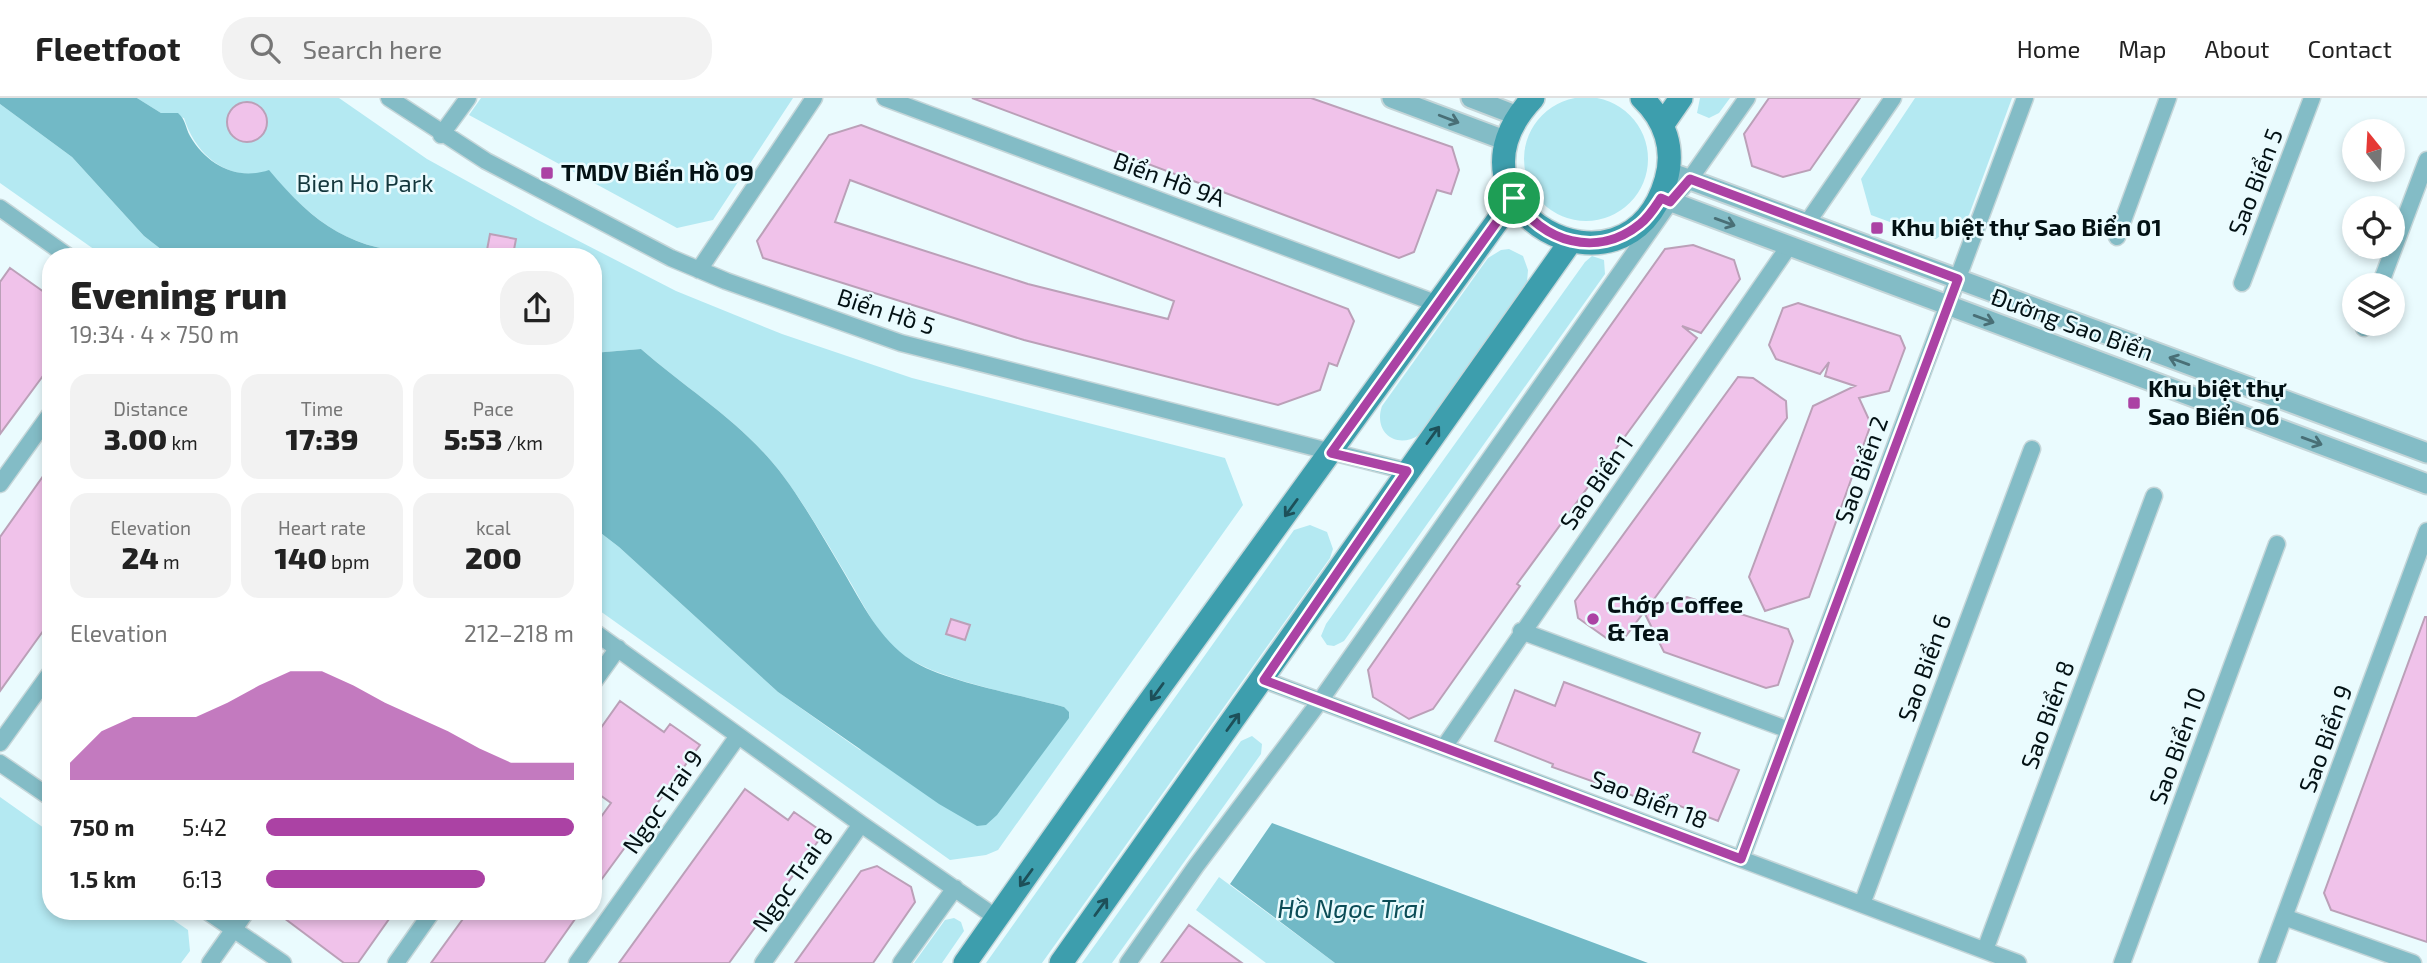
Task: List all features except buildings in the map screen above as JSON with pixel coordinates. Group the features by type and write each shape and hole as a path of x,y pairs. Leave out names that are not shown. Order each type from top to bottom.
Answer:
{"main road":[{"path":"1526,107 1507,141 1505,171 1514,198 1538,226 1557,237 1571,242 1594,242 1617,238 1643,221 1666,200 1679,176 1663,124 1642,98"},
{"path":"1663,124 1681,98"},
{"path":"965,963 1514,198"},
{"path":"1061,963 1264,680 1407,471 1571,242"}],"street":[{"name":"Biển Hồ 5","path":"389,98 442,135 486,161 699,270 901,342 1407,471"},
{"path":"442,135 468,98"},
{"path":"699,270 814,98"},
{"name":"Biển Hồ 9A","path":"885,98 1438,304"},
{"path":"1392,98 1507,141"},
{"path":"1471,98 1526,107"},
{"path":"1679,176 1747,98"},
{"path":"1807,223 1893,98"},
{"name":"Sao Biển 2","path":"1741,859 2025,98"},
{"path":"2117,237 2168,98"},
{"name":"Sao Biển 5","path":"2242,283 2312,98"},
{"path":"2385,273 2427,160"},
{"name":"Đường Sao Biển","path":"1679,176 2427,453"},
{"path":"1128,963 1196,866 1320,701 1666,200"},
{"name":"Đường Sao Biển","path":"1666,200 2427,484"},
{"path":"3,216 55,248"},
{"name":"Sao Biển 1","path":"1444,747 1521,631 1788,246"},
{"path":"0,484 42,426"},
{"name":"Sao Biển 6","path":"1862,904 2032,449"},
{"name":"Sao Biển 8","path":"1985,950 2154,496"},
{"name":"Sao Biển 9","path":"2267,963 2427,531"},
{"name":"Sao Biển 10","path":"2122,963 2277,544"},
{"path":"1521,631 1789,730"},
{"path":"602,637 861,824 997,918"},
{"path":"602,670 618,648"},
{"name":"Sao Biển 18","path":"1264,680 2018,963"},
{"path":"0,743 42,685"},
{"name":"Ngọc Trai 9","path":"577,963 738,736"},
{"path":"0,763 42,792"},
{"name":"Ngọc Trai 8","path":"763,963 861,824"},
{"path":"901,963 955,888"},
{"path":"2284,917 2413,963"},
{"path":"219,920 283,963"},
{"path":"210,963 240,920"},
{"path":"396,963 426,920"}],"green space":[{"path":"1586,97 1610,101 1630,115 1644,135 1648,159 1644,183 1630,203 1610,217 1586,221 1562,217 1542,203 1528,183 1524,159 1528,135 1542,115 1562,101"},
{"name":"Bien Ho Park","path":"137,98 339,98 427,159 592,248 383,248 357,241 320,220 269,171 241,173 216,163 197,144 184,118 161,113"},
{"path":"481,98 793,98 713,220 677,228 469,115"},
{"path":"1700,98 1730,98 1719,113 1709,118 1697,113"},
{"path":"1915,98 2012,98 1969,215 1936,239 1871,215 1861,179"},
{"path":"0,104 72,157 144,236 159,248 92,248 0,183"},
{"path":"1509,249 1523,256 1528,270 1527,282 1419,435 1402,440 1388,436 1381,424 1382,406 1488,258 1501,250"},
{"path":"602,253 676,291 782,334 912,378 1225,458 1243,505 998,850 986,855 950,860 602,612 602,534 778,692 860,750 1064,707 949,677 908,658 893,647 871,618 793,490 769,458 734,424 641,349 602,352"},
{"path":"1592,256 1604,260 1605,274 1344,641 1334,646 1327,645 1321,636 1326,624 1585,262"},
{"path":"1310,525 1327,532 1333,549 1330,558 1042,963 986,963 1294,530"},
{"path":"1252,736 1262,744 1261,754 1112,963 1082,963 1241,741"},
{"path":"0,797 42,827 42,920 174,920 188,930 190,951 181,963 0,963"},
{"path":"1219,877 1335,963 1266,963 1196,910"},
{"path":"954,918 961,922 964,931 942,963 914,963 945,920"}],"water":[{"path":"0,98 137,98 161,113 178,113 197,146 214,162 234,172 257,173 269,170 303,206 337,232 356,241 383,248 159,248 144,236 72,157 0,104"},
{"path":"641,349 752,441 784,477 807,511 872,620 890,642 911,660 943,675 1064,707 1069,712 1069,718 997,815 986,825 977,826 939,804 778,692 602,534 602,352"},
{"name":"Hồ Ngọc Trai","path":"1272,823 1648,963 1335,963 1230,884"}],"place":[{"name":"TMDV Biển Hồ 09","path":"547,173"},
{"name":"Khu biệt thự Sao Biển 01","path":"1877,228"},
{"name":"Khu biệt thự Sao Biển 06","path":"2134,403"},
{"name":"Chớp Coffee & Tea","path":"1593,619"}],"route":[{"path":"1690,179 1958,279 1741,859 1264,680 1407,471 1331,453 1514,198 1532,222 1557,237 1571,242 1602,242 1631,230 1643,221 1661,198 1670,202 1690,179"}]}
